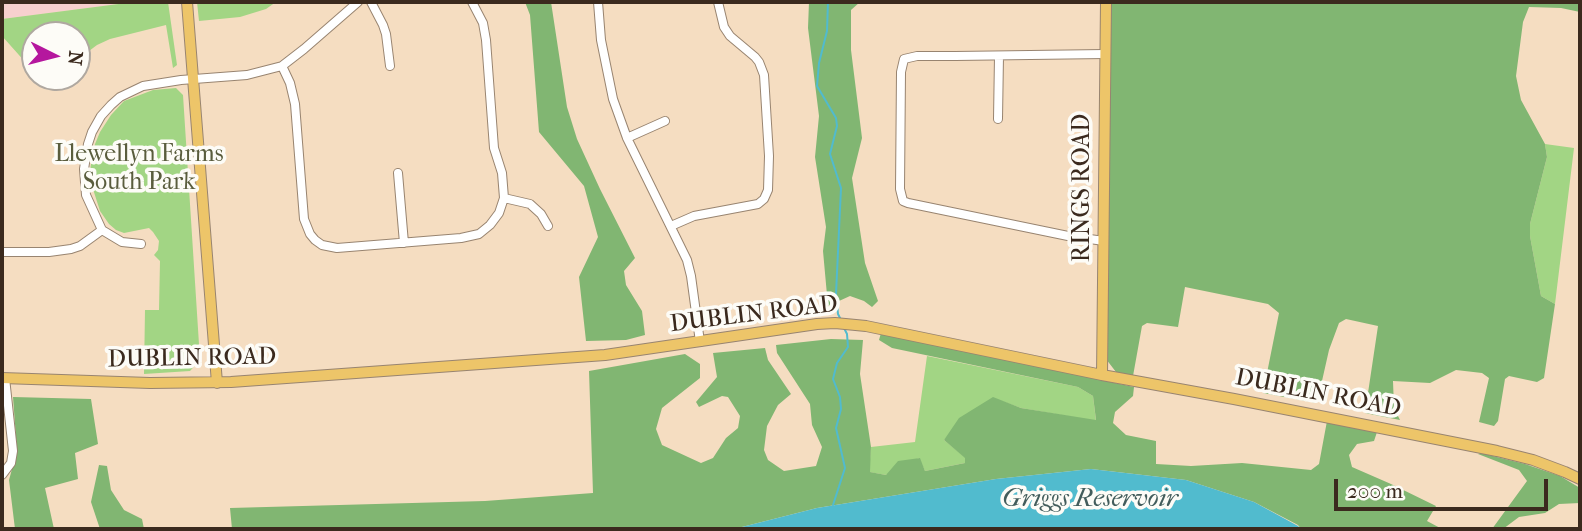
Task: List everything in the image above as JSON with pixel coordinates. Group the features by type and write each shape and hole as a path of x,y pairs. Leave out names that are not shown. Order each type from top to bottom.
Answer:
{"main road":[{"path":"187,2 217,383"},
{"name":"RINGS ROAD","path":"1102,375 1106,2"},
{"name":"DUBLIN ROAD","path":"3,378 217,383 605,355 835,323 859,325 1497,451 1533,460 1580,479"}],"street":[{"path":"141,244 122,242 102,230 86,195 84,169 88,144 101,116 130,91 155,84 247,75 282,66 358,2"},
{"path":"371,2 386,34 390,66"},
{"path":"282,66 295,104 304,219 310,234 330,247 404,243 479,234 499,213 504,198 502,173 494,148 486,40 483,23 472,2"},
{"path":"598,2 601,40 613,99 627,138 689,268 700,342"},
{"path":"671,226 694,216 758,204 768,190 769,156 764,75 755,57 730,36 721,17 718,2"},
{"path":"1104,241 908,204 902,201 900,189 901,72 904,59 917,56 1105,54"},
{"path":"998,119 999,56"},
{"path":"627,138 665,121"},
{"path":"398,173 404,243"},
{"path":"504,198 530,204 541,214 548,226"},
{"path":"2,252 49,252 71,248 102,230"},
{"path":"2,475 11,463 13,450 3,378"}],"shaded area":[{"path":"2,2 134,2 2,19"}],"green space":[{"name":"Llewellyn Farms South Park","path":"134,2 168,2 177,65 173,68 166,25 110,39 91,50 91,21 21,21 21,57 2,36 2,19"},
{"path":"197,2 276,2 266,9 240,17 199,21"},
{"path":"525,2 551,2 567,107 577,139 635,258 624,271 626,285 642,311 645,335 626,340 586,341 579,277 598,237 584,186 539,132 530,15"},
{"path":"809,2 860,2 851,10 851,50 862,138 852,178 865,263 878,301 872,307 850,296 828,306 823,251 826,227 815,157 819,116 808,28"},
{"path":"1111,2 1580,2 1580,12 1561,8 1529,7 1523,22 1516,76 1521,100 1545,144 1547,157 1530,224 1541,296 1555,304 1544,378 1537,382 1509,376 1505,379 1498,421 1494,426 1479,422 1489,378 1482,373 1456,370 1430,383 1393,381 1394,408 1400,420 1365,413 1378,326 1346,319 1339,323 1329,350 1317,403 1263,393 1279,313 1268,304 1185,287 1178,327 1147,323 1142,326 1133,376 1116,372 1106,359"},
{"name":"Llewellyn Farms South Park","path":"176,88 183,95 200,360 190,371 144,374 145,310 159,310 160,261 154,255 159,241 149,228 124,233 109,224 100,211 90,170 100,132 124,101 153,90"},
{"path":"1545,144 1574,148 1555,304 1541,296 1530,236 1530,224 1547,157"},
{"path":"881,333 1134,387 1133,396 1115,412 1113,423 1126,435 1156,441 1156,464 1191,466 1242,463 1311,470 1319,464 1327,421 1377,432 1374,441 1357,444 1349,455 1352,467 1436,506 1427,521 1442,529 1301,529 1254,502 1186,480 1091,469 996,479 817,508 734,529 232,529 230,508 485,501 593,493 589,371 685,354 700,364 700,378 662,408 656,429 662,445 701,463 713,458 726,438 738,428 740,416 728,397 722,396 699,407 696,402 717,377 713,353 765,348 768,360 791,394 778,405 767,426 764,450 768,460 784,471 816,466 822,447 812,425 810,404 777,353 776,345 831,339 863,340 860,374 871,447 870,472 886,475 898,461 920,458 925,471 965,463 965,458 944,440 959,418 993,397 1021,408 1096,420 1093,396 1078,387 892,348 879,340"},
{"path":"927,356 1078,387 1093,396 1096,421 1021,408 993,398 944,440 966,458 965,463 925,471 919,458 886,475 869,472 871,447 915,442"},
{"path":"13,397 91,399 98,444 75,453 78,479 45,488 54,529 15,529 9,480 17,451"},
{"path":"1478,454 1560,476 1580,488 1580,503 1559,504 1545,513 1519,517 1503,529 1492,529 1527,481 1519,470"},
{"path":"99,465 107,466 111,490 124,510 142,519 144,529 100,529 91,502"}],"water":[{"name":"Griggs Reservoir","path":"1091,469 1186,480 1254,502 1301,529 734,529 817,508 996,479"}],"waterway":[{"path":"828,2 827,31 819,63 817,86 836,118 837,126 830,154 841,188 836,294 841,320"},
{"path":"833,505 845,468 836,428 841,409 840,397 833,379 837,363 848,347 844,328"}]}
